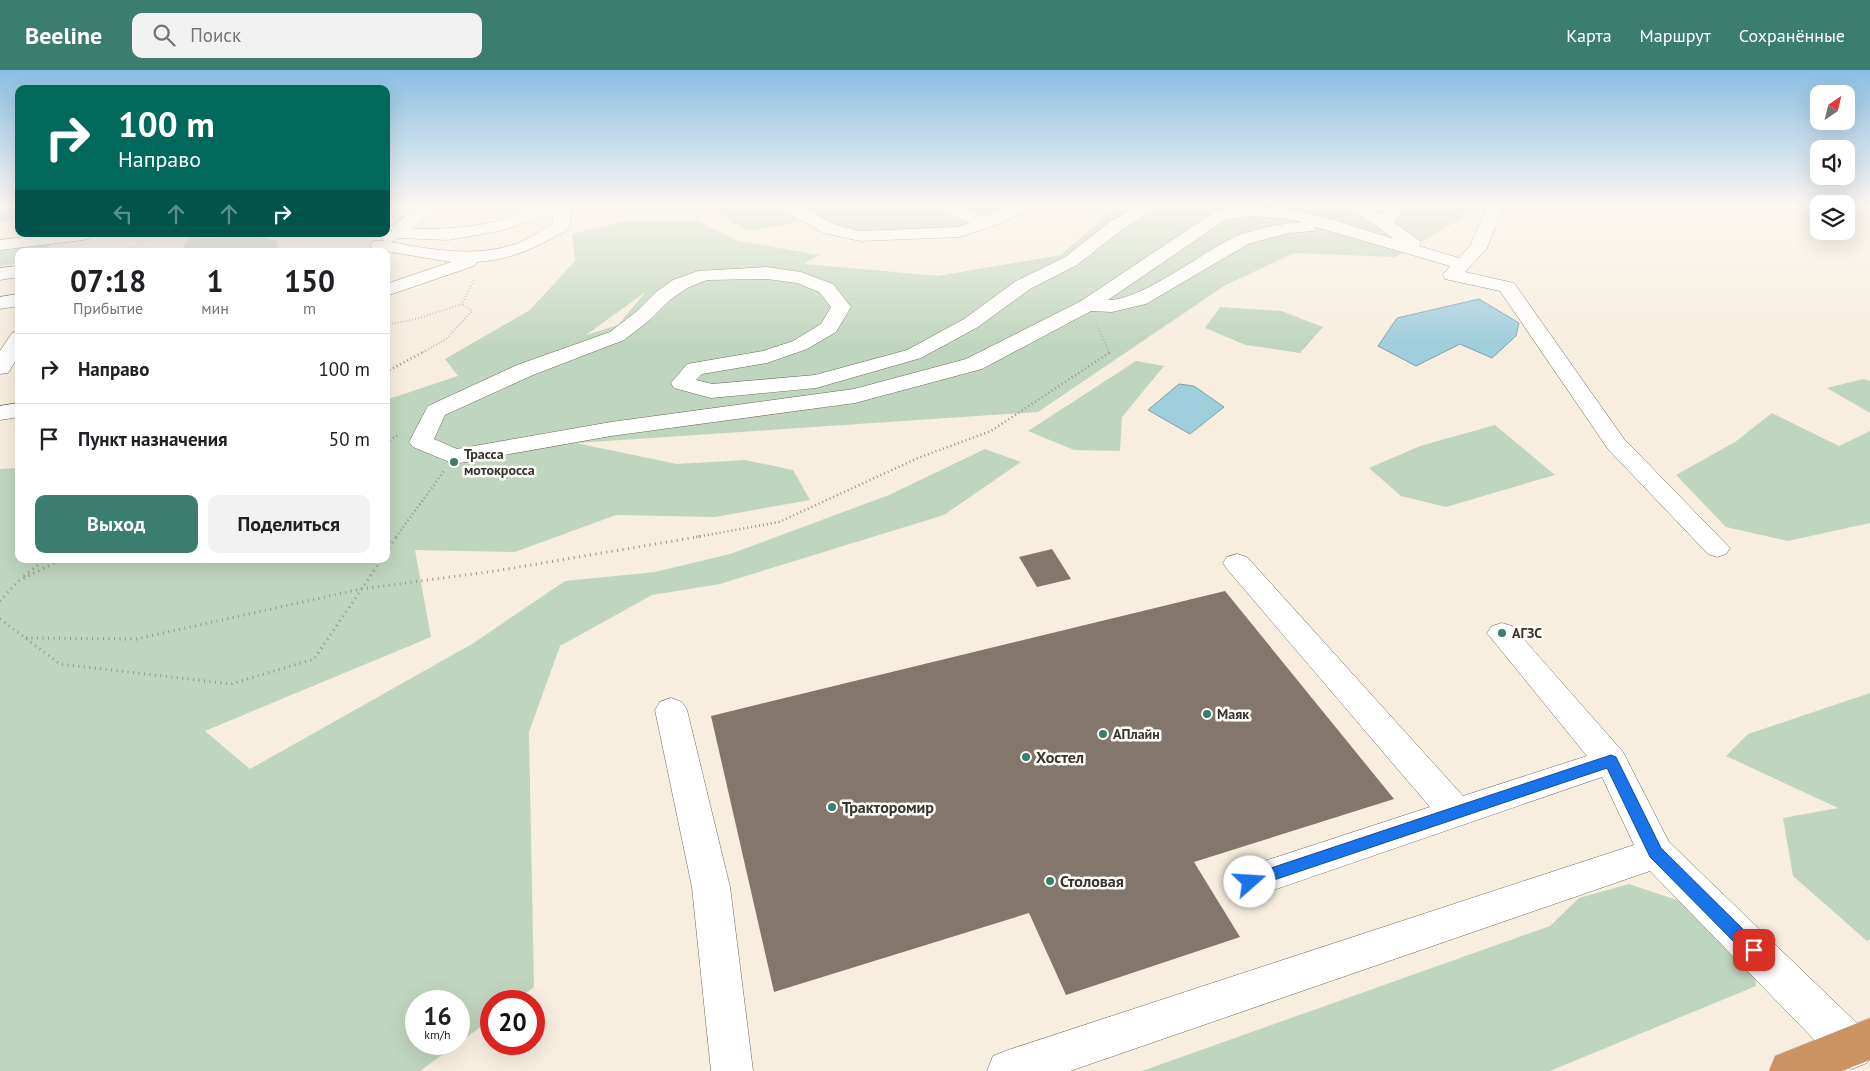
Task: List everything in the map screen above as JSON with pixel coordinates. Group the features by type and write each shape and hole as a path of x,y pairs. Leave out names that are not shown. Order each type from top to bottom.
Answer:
{"highway":[{"path":"1790,1071 1861,1044"}],"street":[{"path":"425,252 444,257 486,256"},
{"path":"486,256 487,252"},
{"path":"390,289 502,252"},
{"path":"1083,252 1071,261 1024,285 971,323 914,354 816,381 711,391 682,384 695,369 726,362 766,357 800,345 829,328 841,307 826,288 801,278 767,273 705,275 674,288 618,336 525,370 436,411 421,442 454,457 611,429 855,396 974,364 1088,305 1167,252"},
{"path":"1088,305 1112,306 1139,300 1222,252"},
{"path":"1420,252 1461,264"},
{"path":"1428,252 1461,264"},
{"path":"1474,252 1452,275 1507,287 1616,444 1717,548"},
{"path":"0,274 15,272"},
{"path":"0,303 15,301"},
{"path":"0,368 15,344"},
{"path":"0,413 15,411"},
{"path":"1237,563 1456,812"},
{"path":"1502,633 1611,761 1656,853 1861,1044"},
{"path":"671,710 711,887 732,1071"},
{"path":"1250,882 1611,761"},
{"path":"1008,1071 1656,853"}],"path":[{"path":"390,324 462,304 486,256"},
{"path":"390,370 445,340 472,311 462,304"},
{"path":"26,638 136,639 361,589 515,568 651,546 779,522 918,458 991,431 1109,353 1088,305"},
{"path":"390,546 454,457"},
{"path":"0,601 18,581 41,563"},
{"path":"18,581 56,563"},
{"path":"0,619 60,664 231,684 314,659 379,563"}],"green space":[{"path":"0,252 15,252 15,264 0,266"},
{"path":"574,252 800,252 819,255 804,264 938,276 1061,255 1065,252 1404,252 1395,257 1294,253 1224,286 1038,412 576,443 677,464 745,460 793,470 810,500 715,517 616,515 515,552 415,550 431,637 205,731 250,769 472,644 565,581 655,572 730,554 889,495 985,449 1021,462 944,515 720,584 652,595 560,646 529,732 534,987 530,990 480,990 480,1027 470,1035 470,990 405,990 405,1055 442,1055 420,1071 0,1071 0,469 15,468 15,563 390,563 390,399 458,376 445,359 530,310 575,261","holes":["644,293 618,325 586,335"]},
{"path":"1220,307 1281,311 1323,327 1300,353 1246,345 1205,328"},
{"path":"1136,361 1164,366 1122,417 1120,451 1074,450 1028,431"},
{"path":"1863,379 1870,381 1870,413 1827,388"},
{"path":"1772,413 1839,446 1870,431 1870,523 1788,541 1726,527 1676,475 1735,442"},
{"path":"1495,425 1555,475 1446,507 1401,496 1369,468 1420,446"},
{"path":"1870,693 1870,940 1867,941 1793,876 1783,818 1838,808 1726,756 1748,734"},
{"path":"1629,884 1692,905 1755,971 1756,986 1550,1071 1142,1071 1550,926 1579,898"}],"water":[{"path":"1479,299 1519,323 1516,336 1492,358 1460,344 1416,366 1378,346 1397,318"},
{"path":"1179,384 1194,386 1224,407 1190,434 1148,410"}],"building":[{"path":"1052,549 1071,579 1037,587 1019,557"},
{"path":"1225,591 1394,799 1194,862 1240,937 1066,995 1029,913 774,992 711,716"}],"place":[{"name":"Трасса мотокросса","path":"454,462"},
{"name":"АГЗС","path":"1502,633"},
{"name":"Маяк","path":"1207,714"},
{"name":"АПлайн","path":"1103,734"},
{"name":"Хостел","path":"1026,757"},
{"name":"Тракторомир","path":"832,807"},
{"name":"Столовая","path":"1050,881"}],"route":[{"path":"1250,882 1611,761 1656,853 1754,950"}]}
